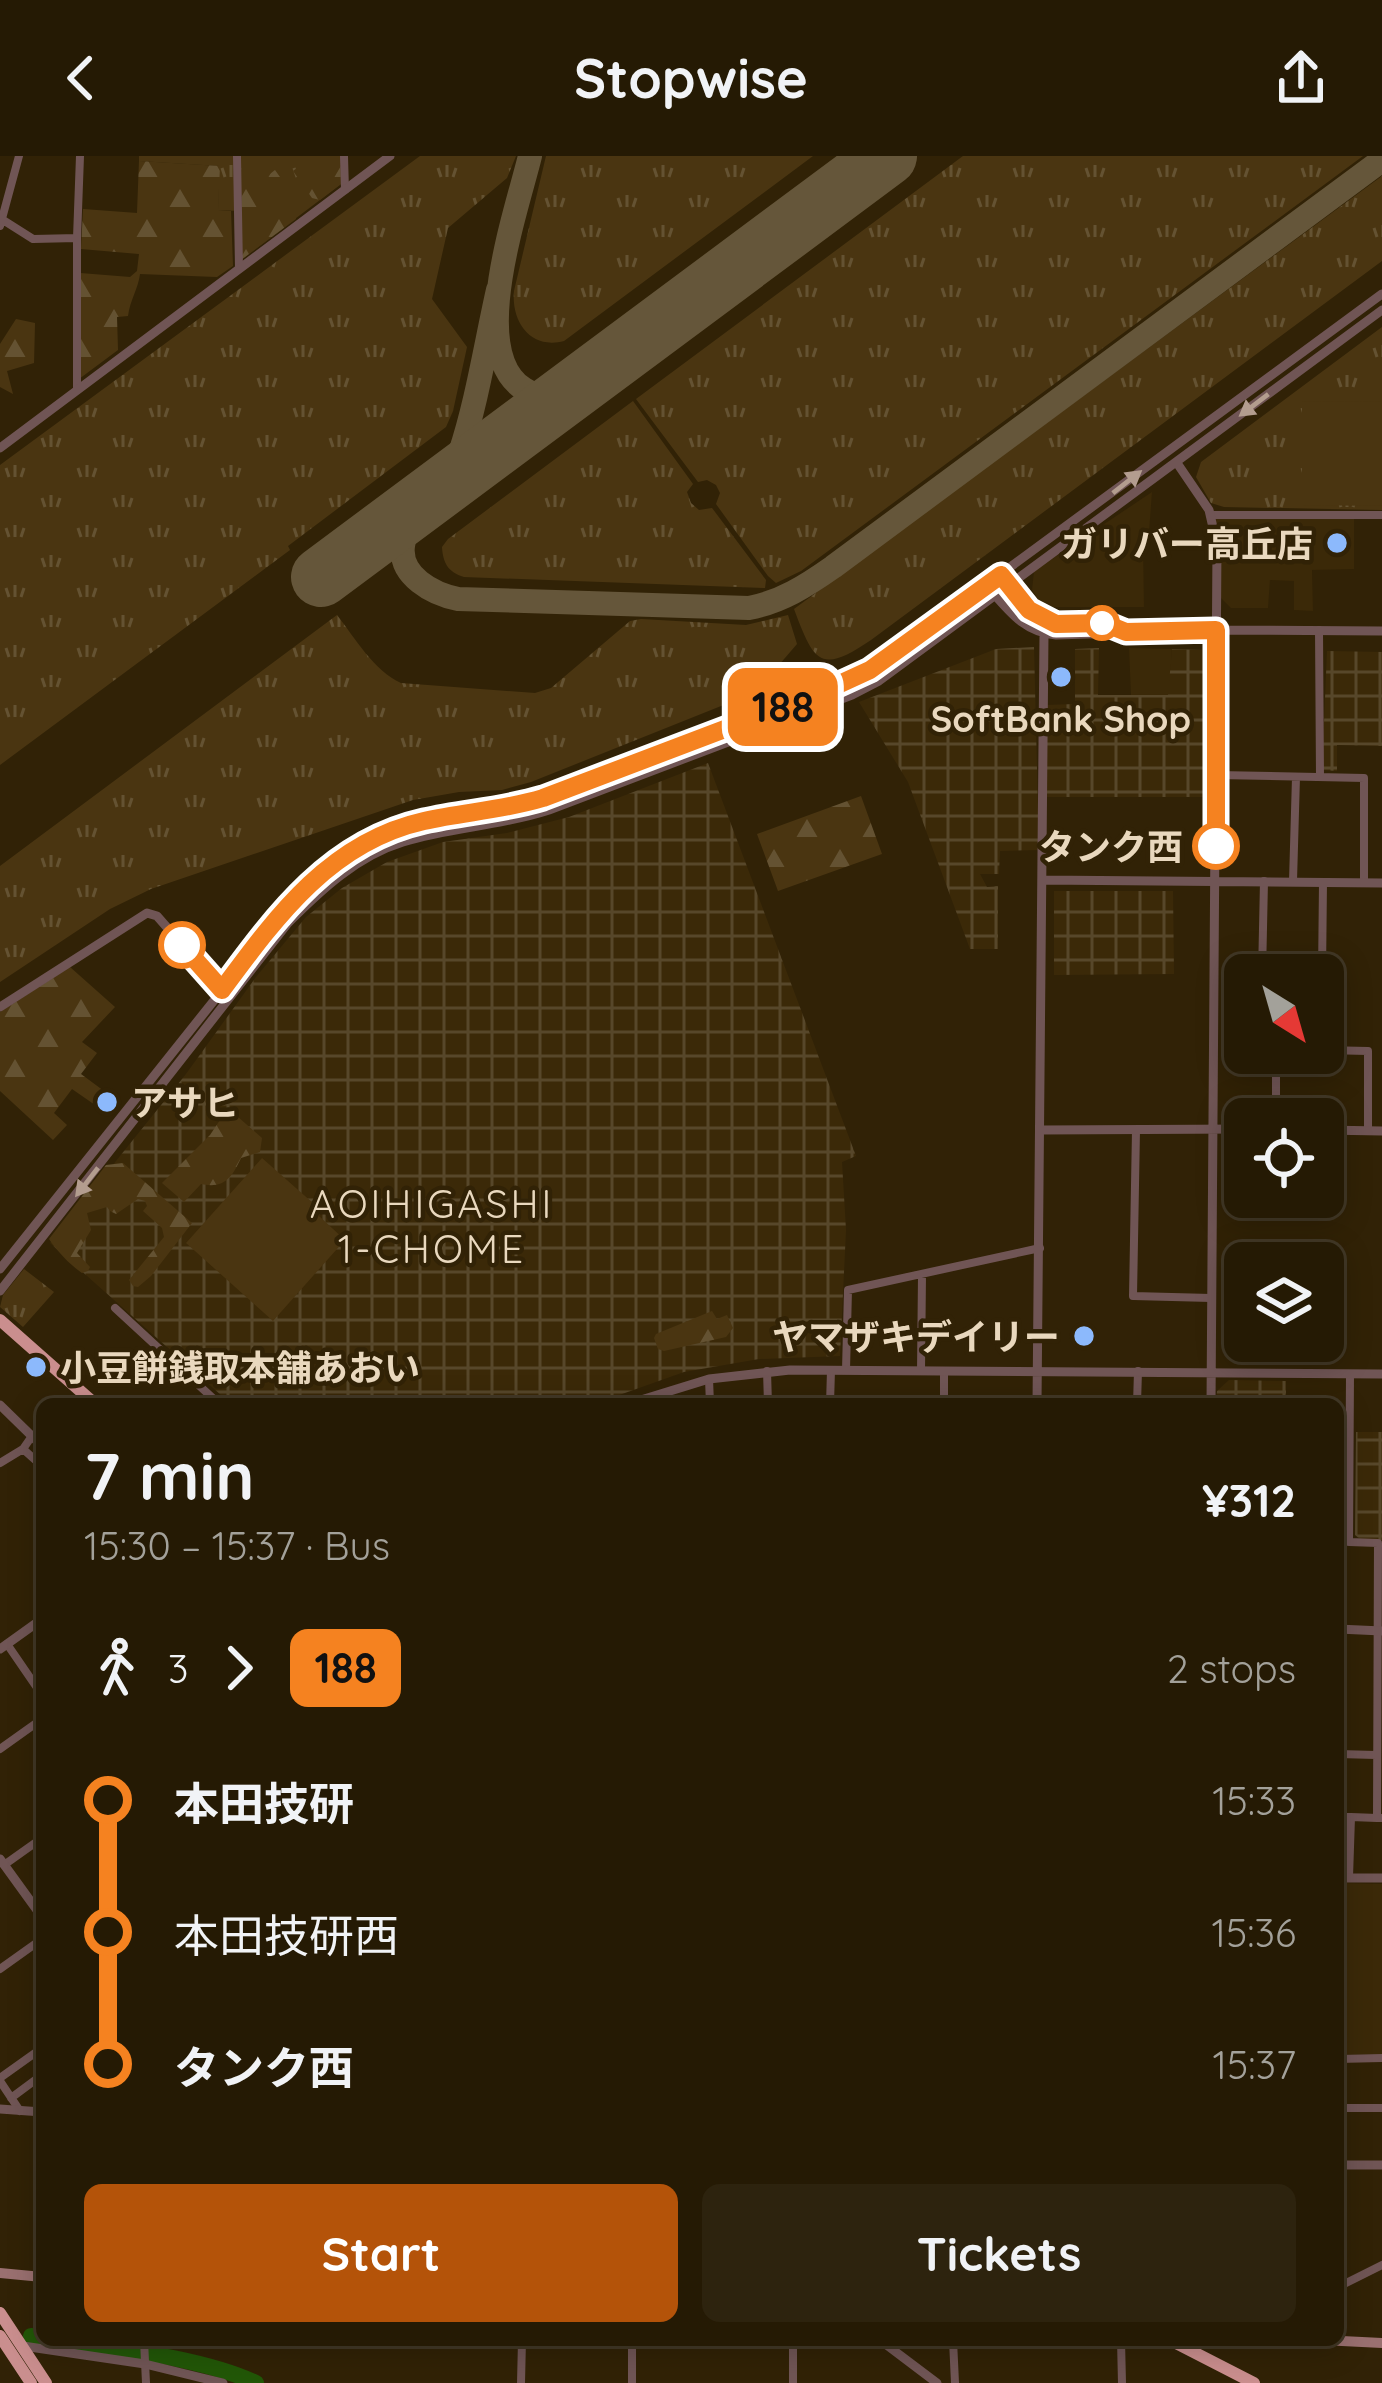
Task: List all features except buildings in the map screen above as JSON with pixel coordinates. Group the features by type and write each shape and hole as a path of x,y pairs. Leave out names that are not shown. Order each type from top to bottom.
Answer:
{"highway":[{"path":"0,1320 87,1398"},
{"path":"0,2313 46,2383"},
{"path":"0,2336 31,2383"},
{"path":"1182,2346 1254,2383"}],"main road":[{"path":"0,2273 36,2276"},
{"path":"1344,2341 1382,2344"}],"street":[{"path":"19,156 2,223 33,239 76,238"},
{"path":"77,390 80,156"},
{"path":"237,156 239,270"},
{"path":"344,156 345,190"},
{"path":"0,448 390,156"},
{"path":"0,1291 228,993 275,919 346,853 422,821 543,798 870,670 1382,294"},
{"path":"0,1269 288,923 357,864 397,844 514,822 852,695 901,667 1382,310"},
{"path":"1177,463 1211,515 1217,545 1211,1398"},
{"path":"1211,515 1382,515"},
{"path":"1001,575 1039,617 1056,624 1104,623 1126,632"},
{"path":"987,585 1022,625 1044,634 1382,631"},
{"path":"1319,630 1320,777"},
{"path":"1037,1398 1044,634"},
{"path":"1216,775 1364,778 1364,883"},
{"path":"1293,881 1296,777"},
{"path":"1042,880 1382,883"},
{"path":"1262,954 1264,881"},
{"path":"1322,954 1323,882"},
{"path":"0,1007 147,913 157,916 228,993"},
{"path":"1344,1051 1368,1052 1369,1130"},
{"path":"1276,1078 1276,1098"},
{"path":"1041,1130 1224,1129"},
{"path":"1136,1130 1133,1296 1211,1298"},
{"path":"1344,1130 1382,1131"},
{"path":"846,1370 848,1290 1040,1248"},
{"path":"921,1371 922,1275"},
{"path":"115,1308 212,1398"},
{"path":"830,1398 831,1370"},
{"path":"944,1370 944,1398"},
{"path":"767,1371 767,1398"},
{"path":"648,1398 710,1379 767,1371 1382,1374"},
{"path":"1137,1398 1138,1372"},
{"path":"1344,1521 1351,1374"},
{"path":"710,1379 710,1398"},
{"path":"0,1405 36,1440"},
{"path":"0,1463 23,1449 32,1436"},
{"path":"23,1449 36,1461"},
{"path":"1344,1542 1378,1544 1380,1818 1344,1817"},
{"path":"36,1623 3,1647 36,1684"},
{"path":"1344,1629 1379,1631"},
{"path":"0,1749 36,1723"},
{"path":"1344,1754 1376,1755"},
{"path":"1351,1817 1344,1877 1382,1878"},
{"path":"36,1842 3,1866 36,1909"},
{"path":"0,1969 36,1943"},
{"path":"20,2110 0,2079 36,2052"},
{"path":"1344,2059 1382,2058"},
{"path":"11,2098 36,2079"},
{"path":"1344,2108 1382,2108"},
{"path":"0,2110 36,2111"},
{"path":"1344,2165 1382,2165"},
{"path":"1344,2284 1382,2265"},
{"path":"23,2346 145,2352 223,2383"},
{"path":"521,2383 522,2346"},
{"path":"632,2346 632,2383"},
{"path":"793,2346 793,2383"},
{"path":"888,2346 937,2383"},
{"path":"953,2346 955,2383"},
{"path":"1121,2346 1122,2383"},
{"path":"1204,2346 1207,2359"},
{"path":"145,2352 146,2383"}],"shaded area":[{"path":"1152,492 1149,533 1143,542 1144,607 1053,607 1038,599 1032,590 1034,571"},
{"path":"1213,516 1354,517 1354,569 1312,570 1313,611 1294,610 1294,581 1270,580 1268,608 1231,608 1220,597 1221,535"},
{"path":"1034,647 1039,850 1000,851 999,874 980,874 987,887 998,886 998,949 970,949 908,782 859,702 996,649"},
{"path":"1099,648 1098,695 1168,695 1172,649 1205,650 1210,797 1047,797 1047,705 1075,704 1075,649"},
{"path":"1129,648 1172,649 1169,695 1131,695"},
{"path":"1327,651 1382,652 1382,746 1337,745 1337,771 1322,770"},
{"path":"708,763 856,1156 842,1162 846,1230 840,1356 759,1359 684,1372 611,1398 224,1398 50,1243 306,917 342,888 387,862 443,842 507,833 569,817"},
{"path":"1054,891 1173,891 1174,974 1054,975"},
{"path":"1229,1380 1286,1381 1286,1398 1216,1398"},
{"path":"1356,1432 1382,1432 1382,1540 1355,1535"},
{"path":"1344,1883 1382,1884 1382,2054 1344,2055"}],"green space":[{"path":"139,156 341,156 341,184 241,260 240,211 218,210 219,166 139,161"},
{"path":"313,156 340,156 341,184 320,200 312,198 293,171"},
{"path":"420,156 516,156 507,178 448,228 432,299 467,347 446,427 288,546 290,550 0,765 0,465"},
{"path":"546,156 813,156 564,341 552,343 526,331 514,302"},
{"path":"963,156 1363,156 801,571 776,583 716,504 720,493 716,485 698,482 636,399"},
{"path":"139,161 220,166 218,210 231,211 233,266 217,277 140,274 128,316 117,317 118,350 79,379 80,273 130,277 137,271 139,254 81,249 83,209 137,213"},
{"path":"242,165 257,184 275,170 297,201 296,219 241,260"},
{"path":"1382,176 1382,261 871,640 829,660 814,651 794,609"},
{"path":"16,319 35,323 34,363 7,371 13,394 0,387 0,344"},
{"path":"1382,327 1382,510 1211,503 1196,477 1201,462"},
{"path":"633,401 693,484 687,492 691,503 699,510 712,508 766,580 765,588 464,577 450,570 442,547 448,539"},
{"path":"1302,401 1382,402 1382,506 1302,505"},
{"path":"337,615 374,662 401,683 535,693 551,688 630,621 746,625 788,615 797,644 772,673 731,702 531,782 413,800 151,889 110,909 0,982 0,866"},
{"path":"861,796 882,854 778,891 757,834"},
{"path":"70,967 115,1007 82,1042 97,1053 81,1074 108,1094 98,1107 72,1089 54,1113 67,1125 53,1140 0,1091 0,1012"},
{"path":"238,1117 262,1138 260,1152 241,1158 222,1183 201,1184 184,1202 162,1183 220,1120"},
{"path":"262,1158 322,1211 319,1216 345,1240 273,1321 186,1243"},
{"path":"123,1163 192,1223 138,1287 129,1280 164,1237 162,1228 143,1211 145,1201 138,1199 116,1214 107,1207 87,1213 91,1230 77,1253 90,1267 88,1271 77,1269 49,1239 106,1165"},
{"path":"24,1269 54,1292 23,1327 0,1307 3,1295"},
{"path":"712,1311 717,1319 727,1315 733,1328 726,1337 658,1349 656,1334"}],"waterway":[{"path":"31,2336 36,2336"},
{"path":"100,2346 186,2361 256,2383"}],"taxiway":[{"path":"530,156 500,279 499,345 507,371 524,389 550,395 577,386"},
{"path":"498,290 460,453 406,533 403,557 412,575 438,593 458,599 749,608 793,592 833,567 1382,160"}],"runway":[{"path":"321,577 887,156"}],"bus line":[{"name":"188","path":"182,945 222,990 275,919 346,853 422,821 543,798 820,693 870,670 1001,575 1029,610 1056,624 1104,623 1126,632 1216,630 1216,846"}],"place":[{"name":"ガリバー高丘店","path":"1337,543"},
{"name":"SoftBank Shop","path":"1061,677"},
{"name":"タンク西","path":"1216,846"},
{"name":"アサヒ","path":"107,1102"},
{"name":"ヤマザキデイリー","path":"1084,1336"},
{"name":"小豆餅銭取本舗あおい","path":"36,1367"}],"district":[{"name":"AOIHIGASHI 1-CHOME","path":"432,1226"}]}
